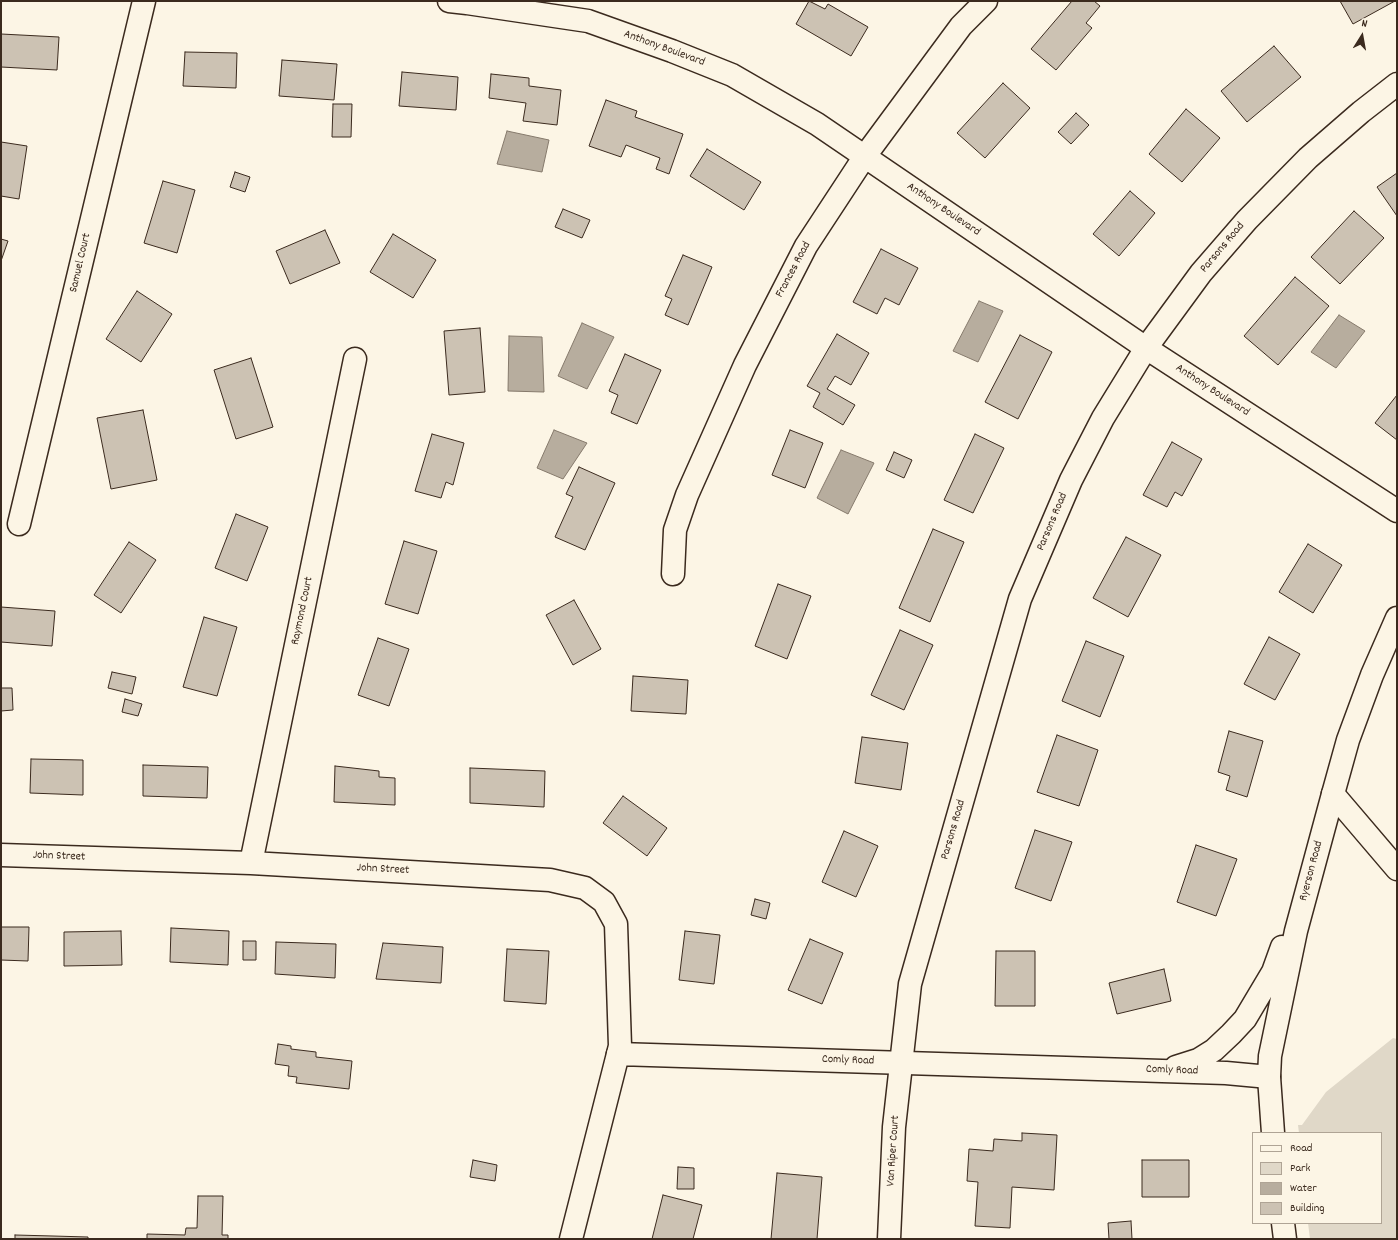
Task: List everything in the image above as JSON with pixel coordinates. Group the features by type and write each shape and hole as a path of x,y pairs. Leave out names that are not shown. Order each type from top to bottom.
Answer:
{"street":[{"name":"Samuel Court","path":"19,524 144,1"},
{"name":"Anthony Boulevard","path":"449,1 467,2 588,21 672,50 732,75 817,124 1146,348 1397,511"},
{"name":"Frances Road","path":"673,574 675,530 687,495 742,372 806,246 865,156 961,26 986,1"},
{"name":"Parsons Road","path":"901,1063 910,984 1020,600 1071,480 1104,418 1146,348 1201,273 1247,220 1308,158 1361,112 1397,84"},
{"name":"Raymond Court","path":"251,863 355,359"},
{"name":"Ryerson Road","path":"1273,1132 1269,1077 1270,1056 1295,938 1348,740 1372,675 1397,618"},
{"path":"1333,794 1397,869"},
{"name":"John Street","path":"1,855 251,863 550,880 585,888 604,902 616,924 620,1046 618,1054"},
{"path":"1165,1071 1198,1060 1214,1050 1245,1019 1272,972 1316,858"},
{"name":"Comly Road","path":"618,1054 1226,1073 1269,1077"},
{"path":"571,1239 618,1054"},
{"name":"Van Riper Court","path":"889,1239 894,1127 901,1063"},
{"path":"1283,1224 1285,1239"}],"green space":[{"path":"1393,1038 1397,1039 1397,1239 1310,1239 1308,1224 1382,1224 1382,1132 1299,1132 1298,1125 1302,1125 1326,1092"}],"water":[{"path":"507,131 549,140 542,172 497,164"},
{"path":"979,301 1003,311 978,362 953,351"},
{"path":"1339,315 1365,331 1336,368 1311,352"},
{"path":"582,323 614,337 587,389 558,376"},
{"path":"509,336 542,337 544,392 508,391"},
{"path":"554,430 587,443 563,479 537,468"},
{"path":"841,450 874,463 848,514 817,498"}],"building":[{"path":"809,1 825,9 828,4 868,27 851,56 796,24"},
{"path":"1072,1 1094,1 1100,6 1086,23 1092,28 1056,70 1031,49"},
{"path":"1340,1 1395,1 1353,24"},
{"path":"1,34 59,37 57,70 1,67"},
{"path":"1274,46 1301,77 1247,122 1221,91"},
{"path":"185,52 237,53 236,88 183,86"},
{"path":"282,60 337,64 334,100 279,96"},
{"path":"402,72 458,77 456,110 399,106"},
{"path":"491,74 529,78 529,86 561,90 557,125 523,121 526,103 489,98"},
{"path":"1003,83 1030,108 985,158 957,133"},
{"path":"606,100 637,111 635,117 683,134 669,174 656,169 660,158 626,145 621,157 589,146"},
{"path":"333,104 352,104 351,137 332,137"},
{"path":"1186,109 1220,138 1182,182 1149,154"},
{"path":"1076,113 1089,125 1071,144 1058,132"},
{"path":"1,142 27,146 19,199 1,196"},
{"path":"707,149 761,182 744,210 690,176"},
{"path":"235,172 250,177 245,192 230,187"},
{"path":"1397,173 1397,216 1377,187"},
{"path":"163,181 195,190 177,253 144,243"},
{"path":"1130,191 1155,213 1119,256 1093,234"},
{"path":"563,209 590,220 582,238 555,227"},
{"path":"1354,211 1384,238 1340,284 1311,257"},
{"path":"325,230 340,263 290,284 276,251"},
{"path":"393,234 436,260 413,298 370,272"},
{"path":"1,239 8,241 1,261"},
{"path":"881,249 918,268 899,305 885,298 877,314 853,302"},
{"path":"683,255 712,267 688,325 665,315 672,299 665,296"},
{"path":"1295,277 1329,306 1278,365 1244,336"},
{"path":"137,291 172,314 141,362 106,339"},
{"path":"480,328 485,392 449,395 444,331"},
{"path":"837,334 869,353 851,385 835,376 827,389 855,405 843,425 813,407 820,393 807,386"},
{"path":"1020,335 1052,352 1018,419 985,402"},
{"path":"625,354 661,370 637,424 611,413 618,395 609,391"},
{"path":"251,358 273,427 236,439 214,370"},
{"path":"1397,395 1397,440 1375,423"},
{"path":"143,410 157,480 111,489 97,418"},
{"path":"790,430 823,443 805,488 772,475"},
{"path":"432,434 464,443 453,485 446,482 441,498 415,491"},
{"path":"975,434 1004,448 973,513 944,500"},
{"path":"1172,442 1202,459 1182,496 1175,492 1167,507 1143,495"},
{"path":"894,452 912,460 904,478 886,470"},
{"path":"579,467 615,483 585,550 555,537 573,497 566,494"},
{"path":"236,514 268,527 247,581 215,568"},
{"path":"933,529 964,542 930,622 899,608"},
{"path":"1126,537 1161,555 1128,617 1093,598"},
{"path":"404,541 437,551 418,614 385,604"},
{"path":"129,542 156,560 121,613 94,595"},
{"path":"1308,544 1342,565 1313,613 1279,592"},
{"path":"778,584 811,596 787,659 755,646"},
{"path":"574,600 601,649 573,665 546,615"},
{"path":"1,607 55,611 52,646 1,642"},
{"path":"204,617 237,627 217,696 183,687"},
{"path":"900,630 933,645 904,710 871,695"},
{"path":"1269,637 1300,654 1275,700 1244,684"},
{"path":"378,638 409,649 389,706 358,695"},
{"path":"1086,641 1124,656 1100,717 1062,701"},
{"path":"112,672 136,677 132,694 108,688"},
{"path":"633,676 688,680 686,714 631,711"},
{"path":"1,688 12,688 13,710 1,711"},
{"path":"125,699 142,704 138,716 122,712"},
{"path":"1229,731 1263,741 1247,797 1226,790 1230,776 1218,772"},
{"path":"1057,735 1098,750 1079,806 1037,792"},
{"path":"862,737 908,743 901,790 855,783"},
{"path":"31,759 83,760 83,795 30,793"},
{"path":"143,765 208,767 207,798 143,796"},
{"path":"335,766 379,771 379,777 395,778 395,805 334,802"},
{"path":"470,768 545,771 544,807 470,803"},
{"path":"623,796 667,828 647,856 603,823"},
{"path":"1035,830 1072,842 1051,901 1015,888"},
{"path":"844,831 878,846 856,897 822,882"},
{"path":"1196,845 1237,859 1216,916 1177,902"},
{"path":"755,899 770,903 766,919 751,915"},
{"path":"1,927 29,927 28,961 1,960"},
{"path":"171,928 229,931 228,965 170,962"},
{"path":"121,931 122,965 64,966 64,932"},
{"path":"685,931 720,935 714,984 679,980"},
{"path":"810,939 843,953 822,1004 788,990"},
{"path":"243,941 256,941 256,960 243,960"},
{"path":"276,942 336,944 335,978 275,974"},
{"path":"383,943 443,947 441,983 376,979"},
{"path":"507,949 549,951 546,1004 504,1001"},
{"path":"996,951 1035,951 1035,1006 995,1006"},
{"path":"1164,969 1171,1001 1117,1014 1109,983"},
{"path":"278,1044 291,1046 291,1049 316,1052 316,1057 352,1061 349,1089 296,1083 297,1077 288,1076 289,1066 275,1064"},
{"path":"1022,1133 1057,1135 1054,1190 1012,1187 1010,1228 975,1226 978,1182 967,1181 969,1149 993,1151 994,1139 1022,1141"},
{"path":"473,1160 497,1165 495,1181 470,1177"},
{"path":"1142,1160 1189,1160 1189,1197 1142,1197"},
{"path":"678,1167 694,1168 694,1189 677,1189"},
{"path":"777,1173 822,1177 817,1239 771,1239"},
{"path":"663,1195 702,1205 693,1239 652,1239"},
{"path":"198,1196 223,1196 222,1235 228,1235 228,1239 147,1239 147,1234 185,1235 186,1228 197,1228"},
{"path":"1131,1221 1132,1239 1109,1239 1108,1223"},
{"path":"15,1235 88,1237 88,1239 15,1239"}]}
